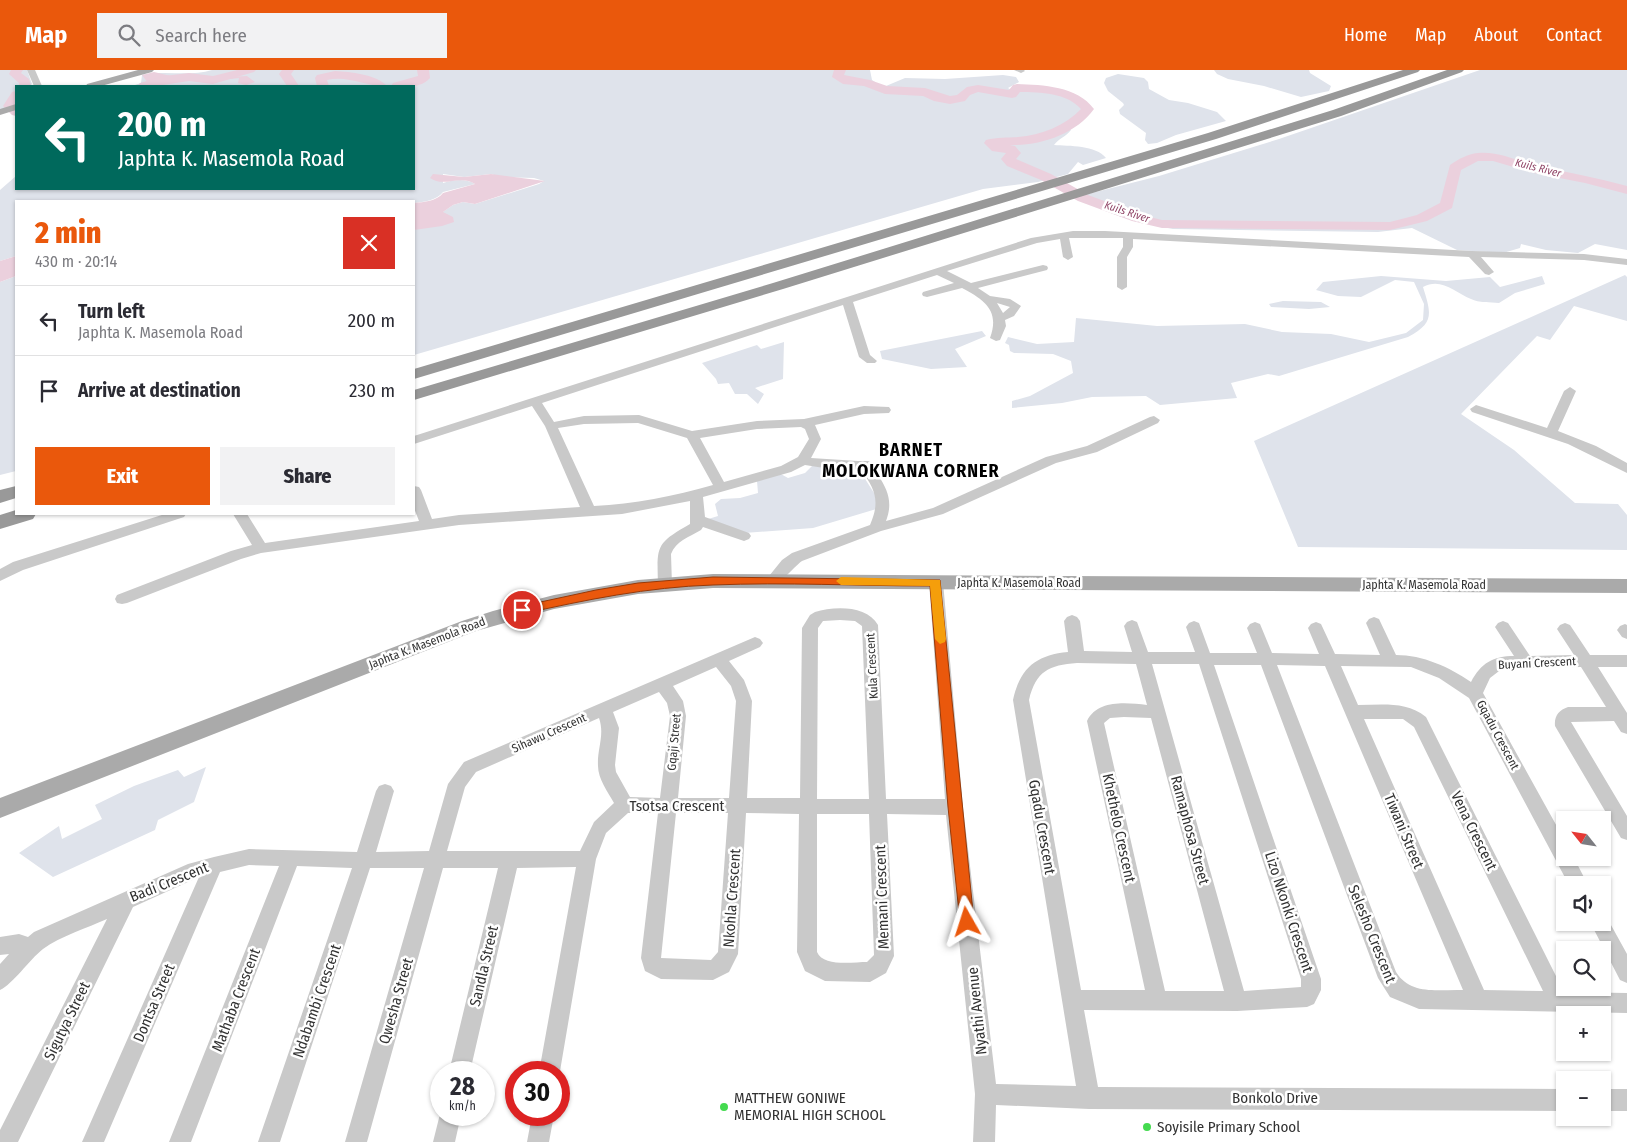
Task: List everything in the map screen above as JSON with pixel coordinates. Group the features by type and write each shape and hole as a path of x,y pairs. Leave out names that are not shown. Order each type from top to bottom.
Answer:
{"highway":[{"path":"415,374 1267,119 1414,70"},
{"path":"415,396 778,286 1337,113 1458,70"},
{"path":"0,496 15,492"},
{"path":"0,522 23,515"}],"main road":[{"path":"94,85 149,70"},
{"path":"0,112 15,107"},
{"name":"Japhta K. Masemola Road","path":"0,808 469,626 554,602 596,594 713,581 1627,586"}],"street":[{"path":"31,70 38,85"},
{"path":"415,440 1035,240 1088,234 1128,236 1210,245 1554,256 1627,262"},
{"path":"1064,236 1068,257"},
{"path":"1122,287 1122,257 1128,247 1128,236"},
{"path":"1472,254 1489,272"},
{"path":"928,294 1043,268"},
{"path":"938,272 966,285 987,299 1002,324 996,338"},
{"path":"987,299 1006,300 1016,306 1010,314 1000,318"},
{"path":"847,300 865,357 870,361"},
{"path":"1551,434 1570,391"},
{"path":"535,400 551,426 589,511"},
{"path":"1476,409 1591,449 1627,469"},
{"path":"551,426 584,420 639,419 692,434 757,424 804,423 864,410 885,410"},
{"path":"772,581 787,564 797,557 876,528 938,511 1051,460 1092,449 1154,420"},
{"path":"122,599 236,555 261,548 459,520 637,507 696,495 786,469 802,460 815,439 810,426 804,423"},
{"path":"692,434 721,488"},
{"path":"802,460 820,464 863,464 886,472"},
{"path":"863,464 870,473 882,502 883,509 876,528"},
{"path":"415,493 427,525"},
{"path":"665,585 664,554 672,541 693,529 698,520 696,495"},
{"path":"0,576 18,566 176,515"},
{"path":"241,515 261,548"},
{"path":"698,520 744,536"},
{"name":"Nyathi Avenue","path":"936,582 954,807 986,1094 984,1142"},
{"name":"Kula Crescent","path":"809,806 810,628 815,619 820,616 856,616 865,619 870,625 879,806"},
{"path":"1072,621 1077,657"},
{"path":"1374,623 1391,661"},
{"path":"1132,626 1143,660"},
{"path":"1194,627 1205,660"},
{"path":"1503,627 1526,662"},
{"path":"1255,628 1266,660"},
{"path":"1316,628 1330,660"},
{"name":"Buyani Crescent","path":"1565,629 1585,661"},
{"name":"Sihawu Crescent","path":"436,860 457,784 464,772 755,643"},
{"name":"Gqadu Crescent","path":"1089,1098 1021,700 1027,678 1047,661 1077,657 1143,660 1411,661 1436,668 1454,677 1475,693 1574,876"},
{"path":"718,659 738,684 744,701 739,806"},
{"name":"Ramaphosa Street","path":"1143,660 1237,1001"},
{"name":"Lizo Nkonki Crescent","path":"1071,1000 1237,1001 1307,997 1311,990 1311,979 1205,660"},
{"name":"Selesho Crescent","path":"1266,660 1388,978 1394,989 1406,996 1419,999 1627,1003"},
{"name":"Tiwani Street","path":"1330,660 1478,1001"},
{"path":"1585,661 1623,720"},
{"name":"Buyani Crescent","path":"1475,693 1484,672 1492,665 1501,662 1627,661"},
{"name":"Gqaji Street","path":"662,684 675,701 678,716 667,805"},
{"path":"604,709 612,728 606,765 607,773 625,805"},
{"name":"Khethelo Crescent","path":"1157,1001 1095,721 1098,715 1109,710 1158,712"},
{"name":"Vena Crescent","path":"1353,712 1405,712 1420,722 1559,1002"},
{"path":"1623,720 1568,714 1562,722 1627,832"},
{"path":"364,860 385,791"},
{"name":"Tsotsa Crescent","path":"552,1061 587,859 594,835 602,822 625,805 954,807"},
{"name":"Nkohla Crescent","path":"667,805 651,958 652,964 661,969 713,970 722,965 728,954 739,806"},
{"name":"Memani Crescent","path":"809,806 807,952 809,959 812,964 825,971 870,972 879,966 884,956 879,806"},
{"name":"Badi Crescent","path":"0,980 11,965 40,939 195,870 249,857 364,860 587,859"},
{"name":"Mathaba Crescent","path":"180,1142 291,858"},
{"name":"Ndabambi Crescent","path":"269,1142 364,860"},
{"name":"Qwesha Street","path":"356,1142 436,860"},
{"name":"Sandla Street","path":"463,1061 509,860"},
{"name":"Dontsa Street","path":"93,1142 214,865"},
{"name":"Sigutya Street","path":"6,1142 127,899"},
{"path":"1604,931 1627,973"},
{"path":"0,946 19,943 28,948"},
{"name":"Bonkolo Drive","path":"986,1094 1089,1098 1556,1100"},
{"path":"1611,1100 1627,1100"},
{"path":"444,1142 448,1126"},
{"path":"538,1142 541,1126"}],"shaded area":[{"path":"0,70 27,70 32,84 15,85 15,106 0,110"},
{"path":"212,70 870,70 872,80 886,86 905,78 945,79 1003,75 1016,77 1019,82 1008,88 1013,91 1020,88 1029,88 1052,91 1083,104 1088,109 1080,118 1066,126 1071,130 1054,145 1089,148 1106,158 1083,165 1078,162 1068,174 1038,182 983,189 415,355 415,230 453,205 463,202 475,204 544,181 534,178 501,177 491,174 464,177 443,174 443,183 459,180 475,184 443,192 430,200 415,203 415,200 15,200 15,256 0,261 0,190 15,177 15,190 415,190 415,85 135,85 141,83 142,75"},
{"path":"1214,70 1309,70 1310,73 1331,86 1329,91 1301,97 1264,86 1228,79 1217,74"},
{"path":"1480,70 1627,70 1627,250 1595,244 1578,253 1546,250 1521,244 1520,248 1503,253 1457,250 1412,228 1378,232 1173,229 1138,222 1113,214 1101,208 1084,195 1159,176 1279,139"},
{"path":"154,72 175,77 194,75 214,78 247,76 255,82 246,85 238,83 239,78 213,81 188,79 155,85 143,85 148,83 142,75"},
{"path":"1118,74 1144,78 1148,82 1149,89 1169,100 1188,103 1217,112 1226,121 1176,135 1157,143 1148,144 1145,140 1146,133 1120,114 1119,110 1124,105 1123,103 1108,91 1104,83 1106,78"},
{"path":"433,174 464,177 491,174 545,181 475,204 463,202 453,205 443,212 453,217 454,222 442,226 415,230 415,203 430,201 443,193 475,184 464,180 441,182 430,178"},
{"path":"15,256 15,276 0,282 0,261"},
{"path":"1625,275 1627,277 1627,321 1574,306 1550,340 1537,336 1461,414 1514,450 1575,503 1618,504 1627,515 1627,550 1298,547 1254,441"},
{"path":"15,276 15,471 0,475 0,282"},
{"path":"1381,276 1446,281 1490,277 1500,287 1542,276 1545,284 1515,293 1499,303 1481,302 1448,287 1430,284 1423,287 1429,316 1427,322 1417,332 1408,337 1279,376 1268,374 1231,383 1237,398 1160,405 1146,396 1092,397 1062,403 1012,408 1012,401 1030,396 1073,373 1071,361 1053,354 1014,353 1010,351 1009,345 1005,343 1008,337 1037,344 1074,342 1076,318 1157,326 1245,324 1282,332 1331,334 1369,342 1406,333 1423,320 1424,304 1414,282 1395,280 1361,297 1338,296 1316,290 1323,282"},
{"path":"1283,301 1321,302 1330,307 1309,309 1271,307 1269,304"},
{"path":"982,331 986,336 955,349 967,367 931,369 882,359 880,351"},
{"path":"784,342 783,379 755,388 764,394 758,404 747,394 735,394 729,383 718,384 702,363 757,345 761,349"},
{"path":"812,466 836,466 860,471 883,507 813,528 744,533 705,520 718,516 715,504 721,499 740,498 758,493 757,481 779,473 788,478 805,473"},
{"path":"206,767 194,802 158,820 155,830 53,877 19,853 59,826 62,839 102,819 95,805 134,786 178,770 184,777"}],"waterway":[{"name":"Kuils River","path":"17,70 15,74 25,82 25,85"},
{"name":"Kuils River","path":"147,85 164,80 189,77 213,80 250,70"},
{"name":"Kuils River","path":"288,70 285,74 292,85"},
{"name":"Kuils River","path":"403,85 414,83 424,78 423,70"},
{"name":"Kuils River","path":"840,70 838,77 847,81 866,83 885,90 925,92 938,98 950,100 961,98 972,90 985,89 1012,94 1017,88 1055,91 1075,98 1088,109 1074,122 1056,132 1037,138 991,143 997,148 1010,149 1014,153 1008,159 1012,163 1046,177 1083,198 1137,218 1162,224 1390,226 1422,218 1447,205 1455,168 1465,161 1477,157 1494,157 1534,169 1587,179 1627,190"},
{"name":"Kuils River","path":"323,85 321,78 335,75 360,78 379,85"},
{"name":"Kuils River","path":"15,97 9,106 15,111"}],"slow traffic":[{"path":"841,581 936,582 940,639"}],"place":[{"name":"MATTHEW GONIWE MEMORIAL HIGH SCHOOL","path":"724,1107"},
{"name":"Soyisile Primary School","path":"1147,1127"}],"district":[{"name":"BARNET MOLOKWANA CORNER","path":"911,460"}],"route":[{"path":"522,610 554,602 638,587 713,581 936,582 954,807 967,922"}]}
